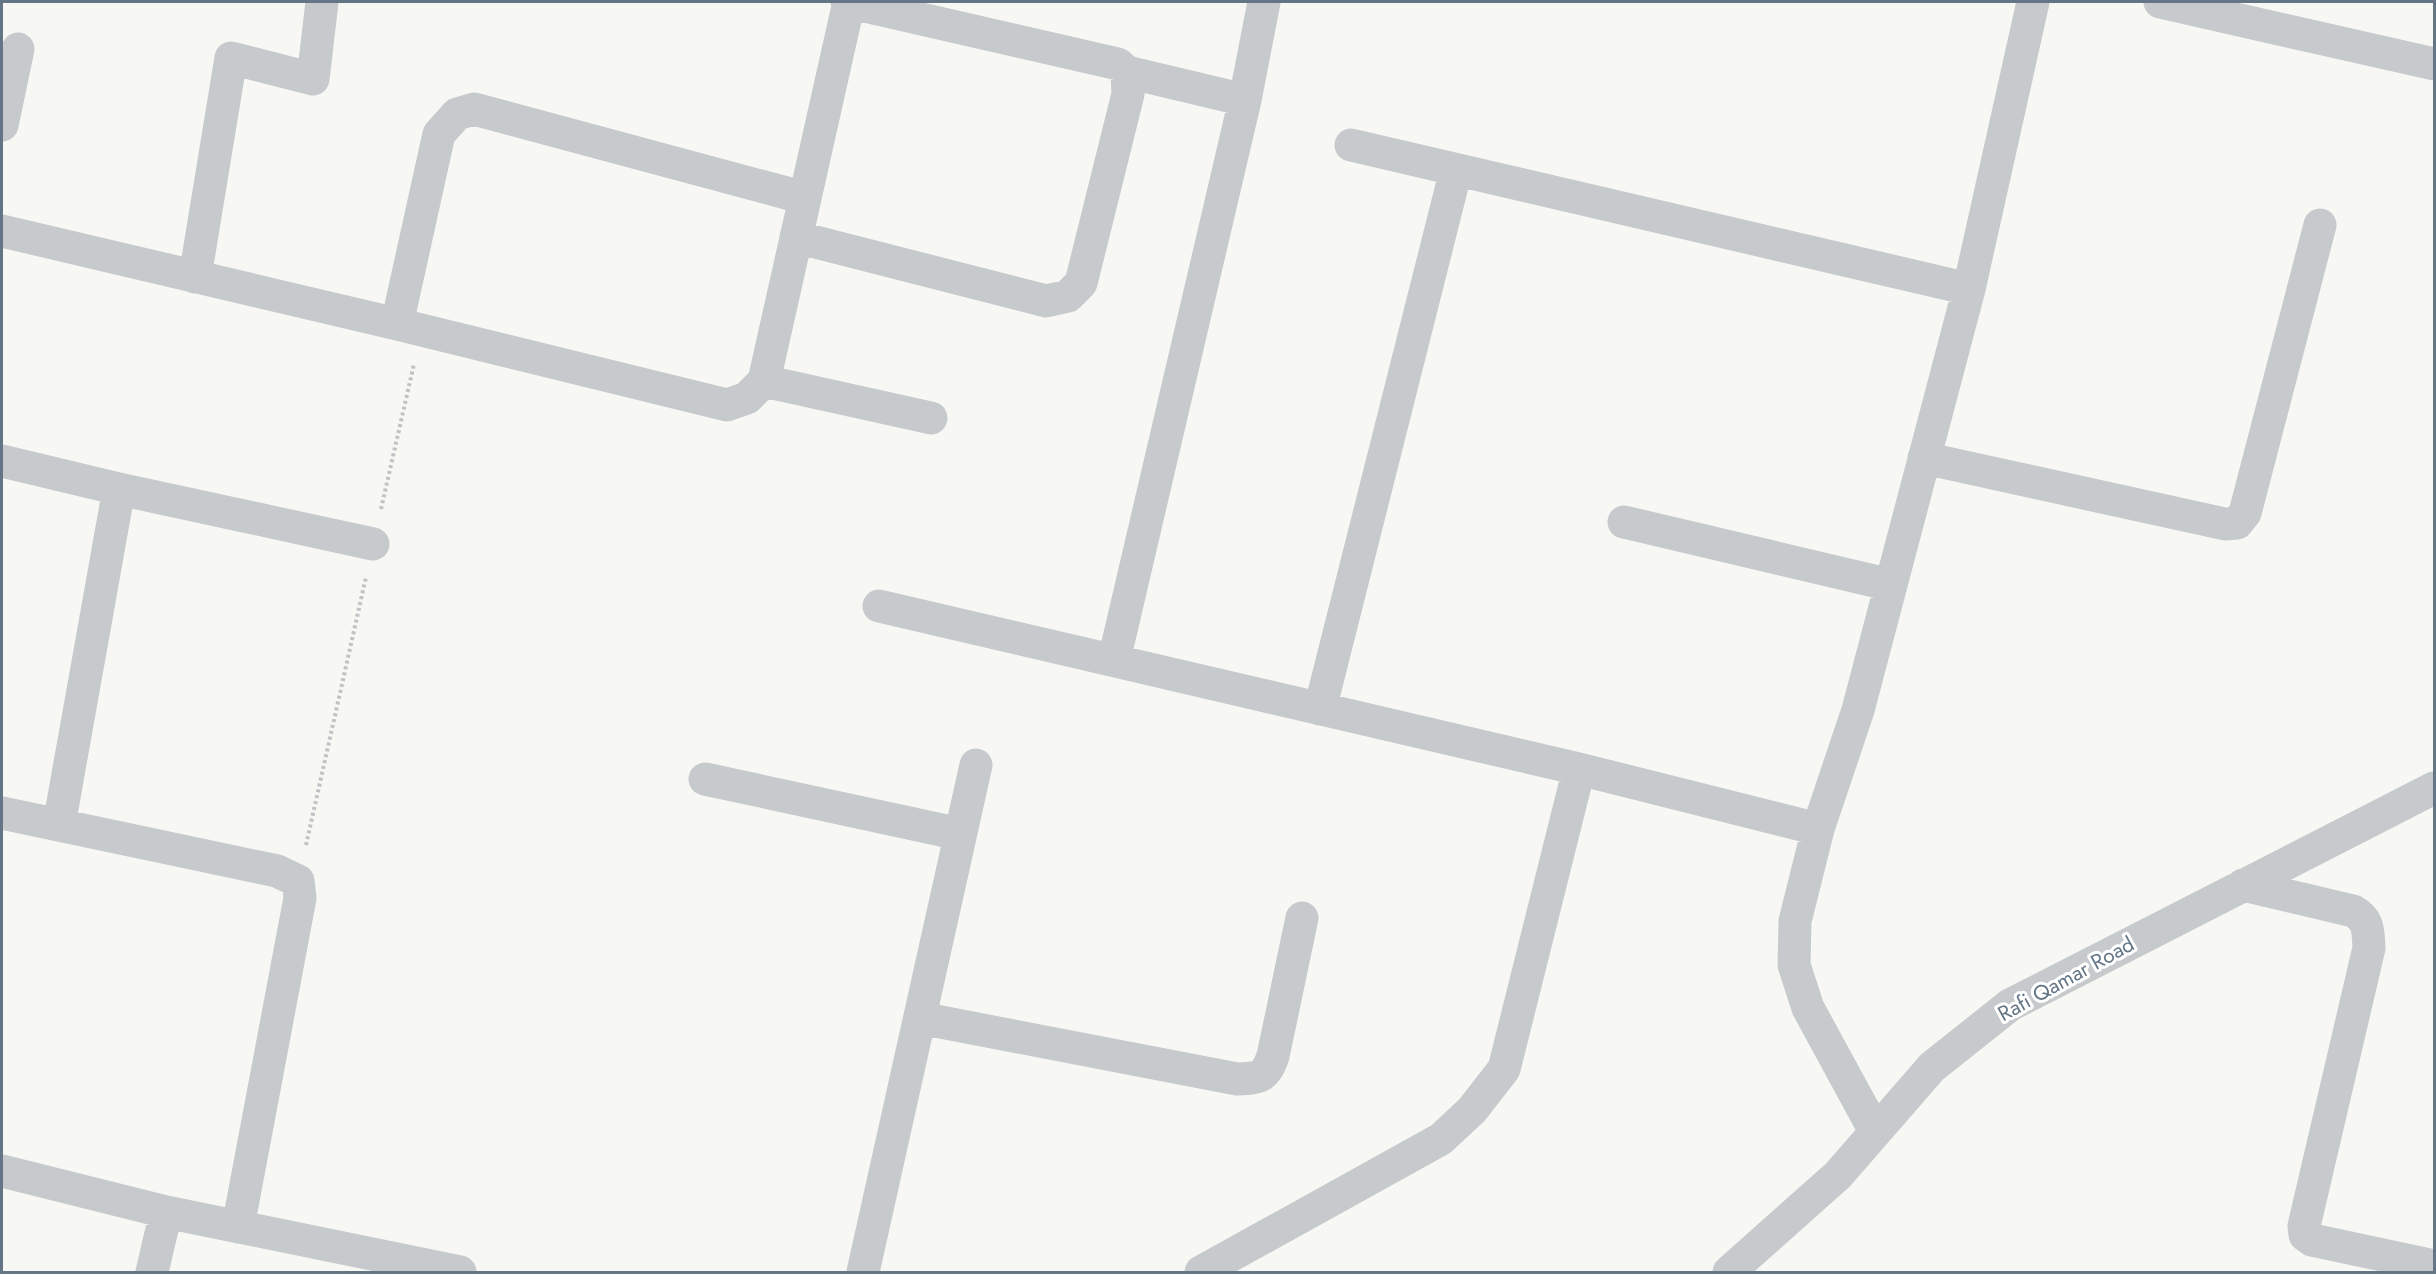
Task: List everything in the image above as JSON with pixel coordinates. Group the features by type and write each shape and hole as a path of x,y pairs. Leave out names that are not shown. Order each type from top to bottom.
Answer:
{"street":[{"path":"195,277 231,58 313,79 322,2"},
{"path":"2,231 728,405 747,398 764,381 848,2 1119,64 1127,72 1245,100"},
{"path":"1114,660 1245,100 1264,2"},
{"path":"1875,1131 1808,1008 1794,965 1796,921 1818,830 1858,710 1969,289 2033,2"},
{"path":"2160,2 2434,64"},
{"path":"2,125 18,49"},
{"path":"796,237 1046,301 1068,296 1081,283 1128,94 1127,72"},
{"path":"409,327 439,134 456,114 474,109 805,198"},
{"path":"1351,145 1969,289"},
{"path":"1320,709 1456,170"},
{"path":"1924,458 2225,525 2237,523 2245,513 2320,225"},
{"path":"764,381 931,418"},
{"path":"2,461 119,489 374,544"},
{"path":"59,825 119,489"},
{"path":"1624,522 1891,585"},
{"path":"879,606 1579,769 1818,830"},
{"path":"863,1272 976,765"},
{"path":"1201,1272 1441,1139 1472,1110 1504,1069 1579,769"},
{"path":"705,779 960,834"},
{"name":"Rafi Qamar Road","path":"1729,1272 1838,1175 1932,1067 2010,1005 2434,788"},
{"path":"2,813 277,871 298,881 300,898 238,1227"},
{"path":"2243,885 2353,911 2363,916 2368,929 2369,948 2304,1226 2305,1235 2335,1259 2434,1266"},
{"path":"920,1018 1237,1079 1257,1078 1267,1072 1274,1056 1302,918"},
{"path":"2,1171 166,1212 460,1272"},
{"path":"152,1272 166,1212"}],"path":[{"path":"298,881 374,544 409,327"}]}
